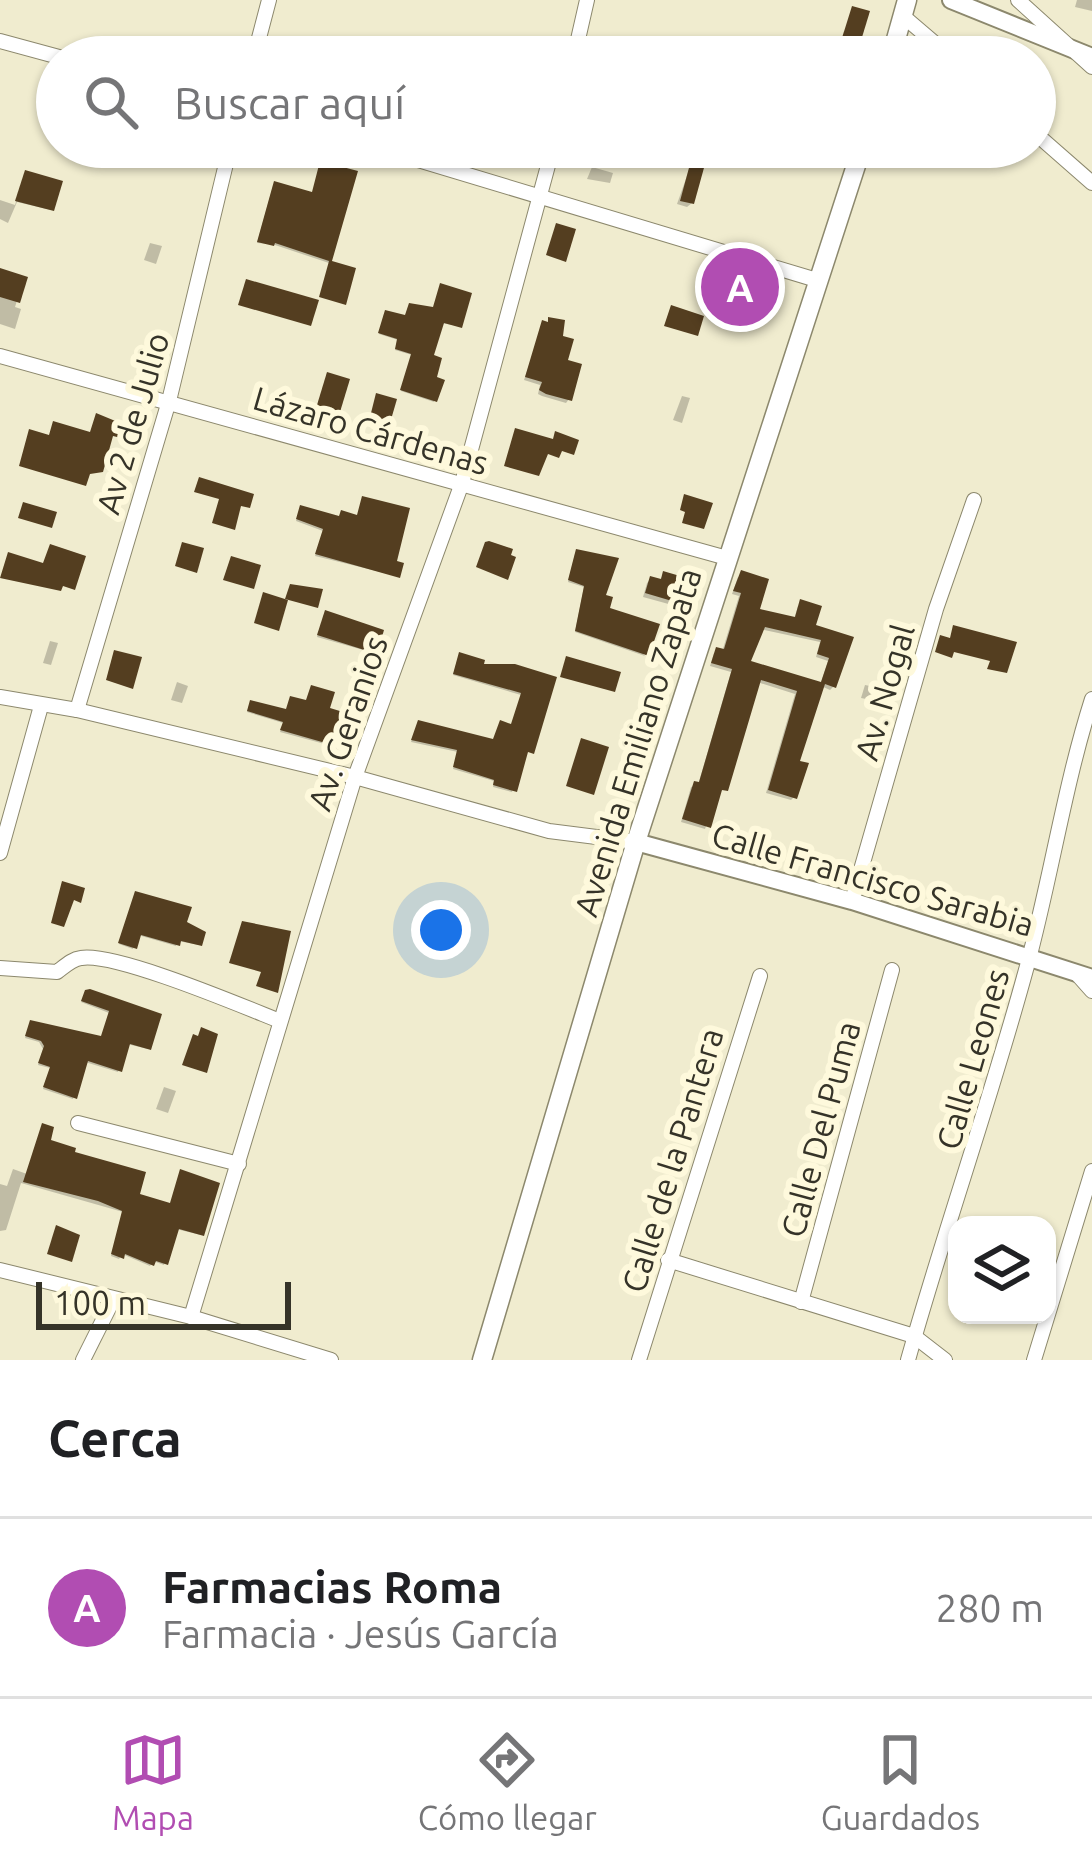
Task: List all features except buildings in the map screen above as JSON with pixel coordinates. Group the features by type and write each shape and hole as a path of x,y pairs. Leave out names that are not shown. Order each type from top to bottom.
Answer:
{"main road":[{"name":"Avenida Emiliano Zapata","path":"482,1360 635,842 855,168"}],"street":[{"path":"260,36 269,0"},
{"path":"579,36 587,0"},
{"path":"951,0 1042,36"},
{"path":"1018,0 1092,67"},
{"path":"905,8 931,36"},
{"path":"0,41 36,51"},
{"path":"1056,42 1092,57"},
{"path":"1056,151 1092,183"},
{"name":"Av 2 de Julio","path":"76,710 169,401 225,168"},
{"path":"442,168 820,281"},
{"name":"Av. Geranios","path":"190,1317 355,777 462,483 548,168"},
{"name":"Lázaro Cárdenas","path":"0,356 727,558"},
{"name":"Av. Nogal","path":"852,901 936,609 974,500"},
{"path":"0,697 76,710 355,777 549,830 635,842"},
{"name":"Calle Leones","path":"908,1360 992,1093 1092,699"},
{"path":"0,853 41,706"},
{"name":"Calle Francisco Sarabia","path":"635,842 852,901 1084,975"},
{"path":"0,968 57,972 77,957 91,958 164,977 280,1021"},
{"name":"Calle Del Puma","path":"801,1302 892,970"},
{"path":"1084,975 1092,992"},
{"name":"Calle de la Pantera","path":"639,1360 760,976"},
{"path":"78,1123 239,1165"},
{"path":"1034,1360 1092,1171"},
{"path":"668,1260 914,1336 945,1360"},
{"path":"0,1270 190,1317 331,1360"},
{"path":"82,1360 113,1300"}],"place":[{"name":"Farmacias Roma","path":"740,287"}]}
